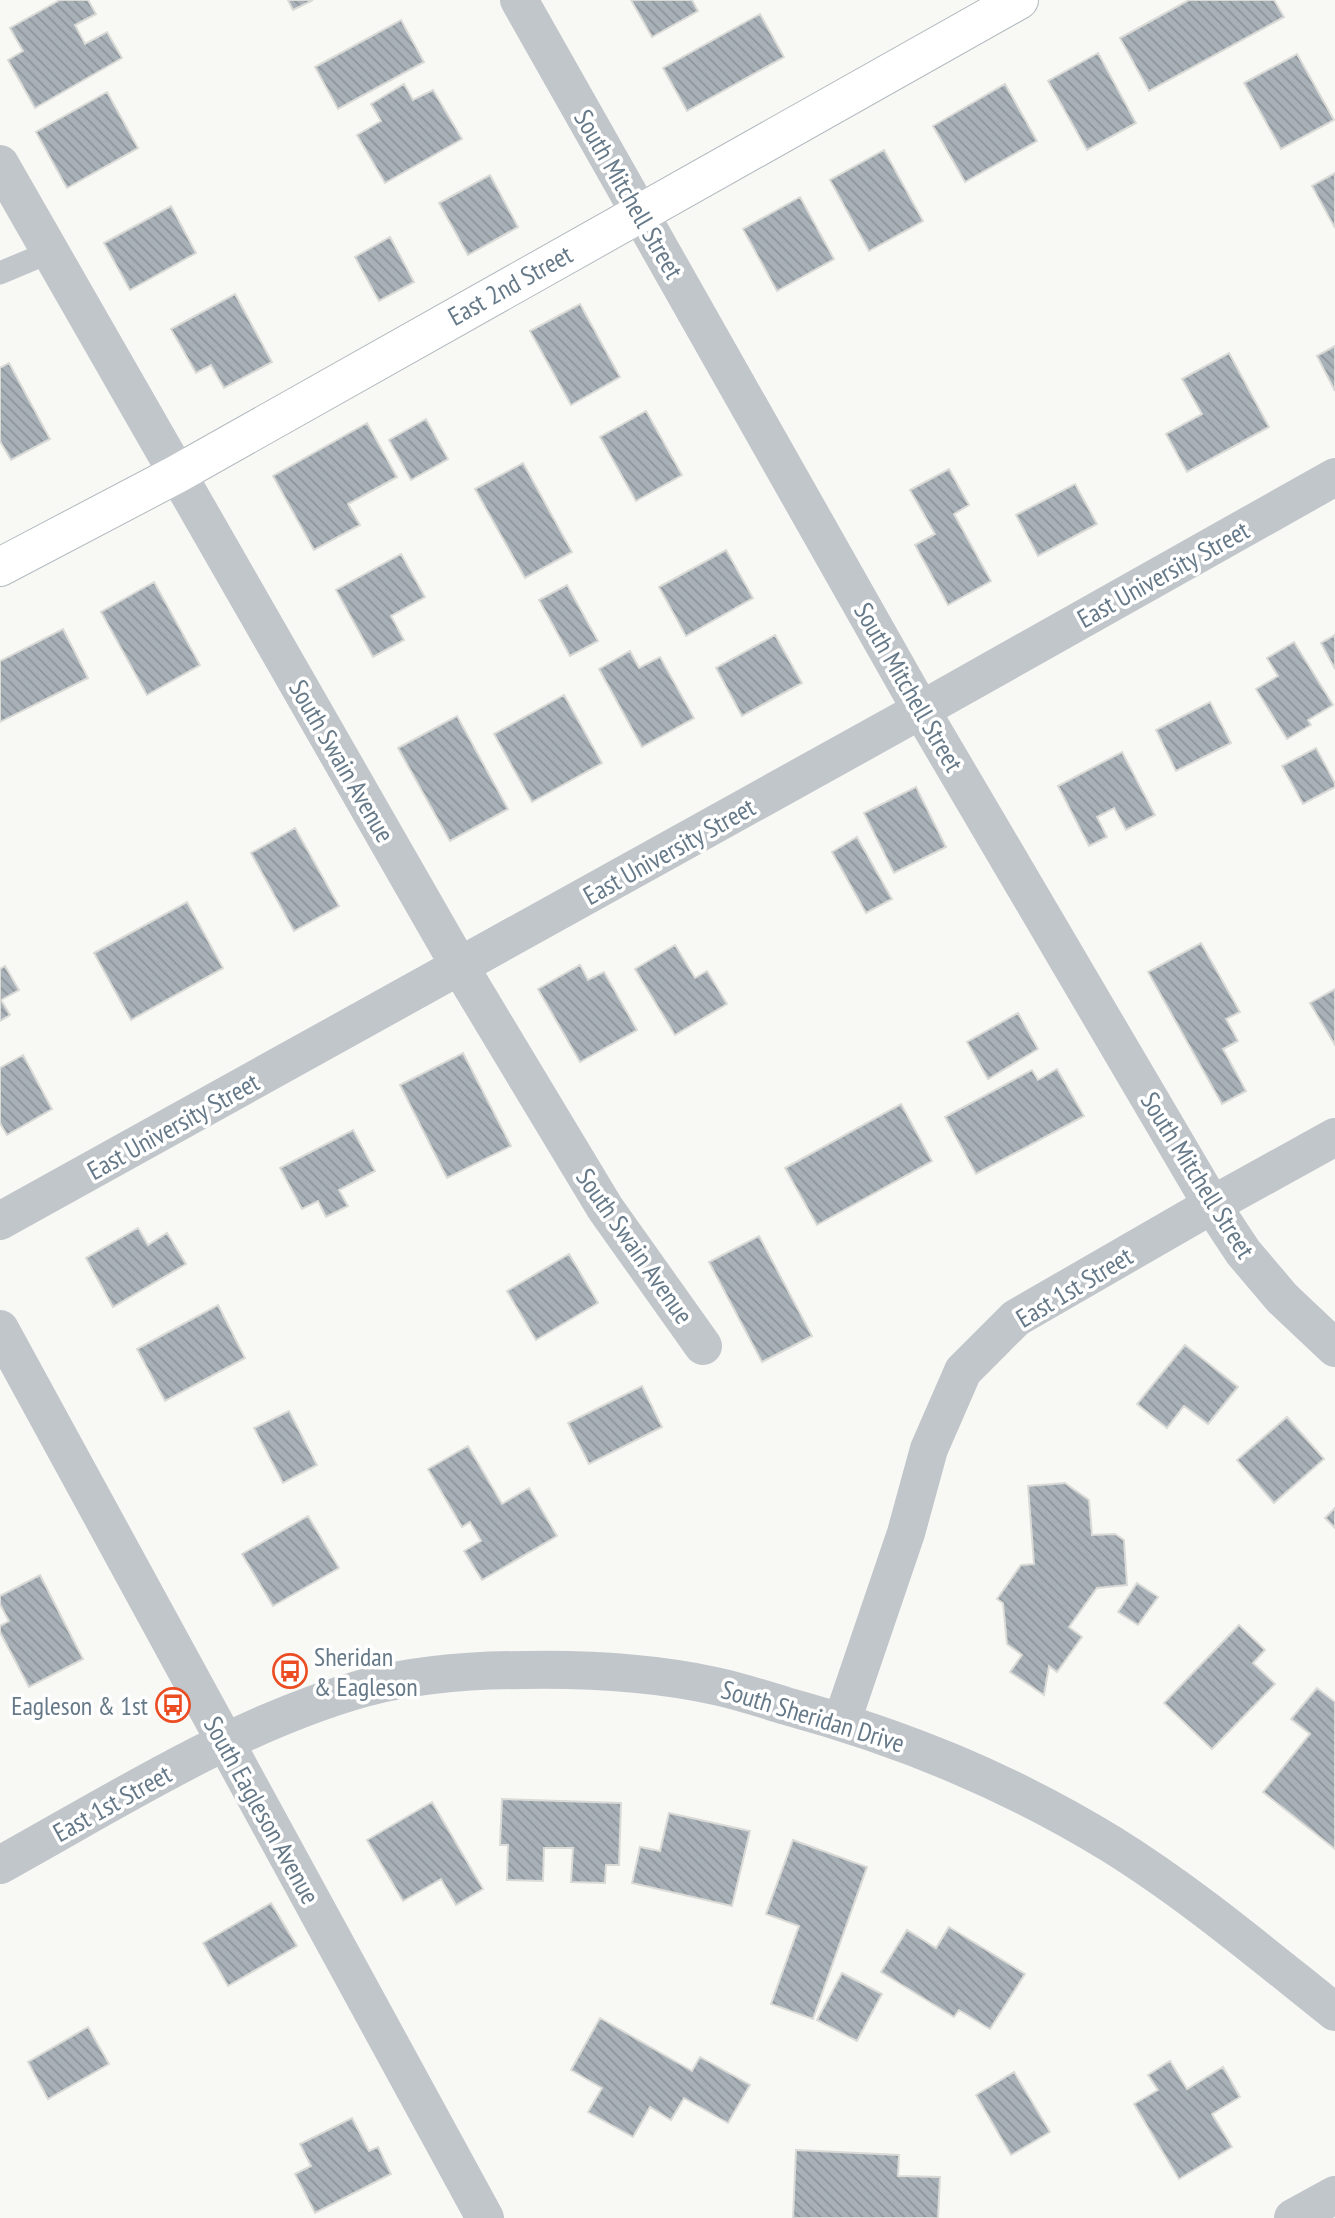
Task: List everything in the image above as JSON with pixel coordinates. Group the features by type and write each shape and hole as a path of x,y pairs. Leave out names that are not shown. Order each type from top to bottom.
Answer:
{"street":[{"name":"South Mitchell Street","path":"519,0 921,710 1212,1205 1243,1252 1282,1298 1335,1348"},
{"name":"East 2nd Street","path":"0,568 177,474 1019,0"},
{"name":"South Swain Avenue","path":"0,164 460,967 605,1208 703,1346"},
{"name":"East University Street","path":"0,1221 1335,477"},
{"name":"East 1st Street","path":"842,1721 906,1533 929,1449 963,1371 1016,1318 1335,1137"},
{"name":"South Eagleson Avenue","path":"0,1329 485,2218"},
{"name":"South Sheridan Drive","path":"225,1741 319,1703 365,1688 418,1676 481,1670 552,1669 625,1673 702,1684 842,1721 935,1754 1027,1796 1112,1845 1194,1900 1335,2012"},
{"name":"East 1st Street","path":"0,1865 225,1741"},
{"path":"1293,2218 1335,2195"}],"lane":[{"path":"0,273 50,252"}],"building":[{"path":"60,0 88,0 96,14 75,25 85,44 107,32 122,58 35,108 8,60 23,51 10,28"},
{"path":"288,0 313,0 293,10"},
{"path":"631,0 692,0 698,11 652,37"},
{"path":"1189,0 1274,0 1284,17 1149,91 1120,38"},
{"path":"760,14 784,57 687,111 663,68"},
{"path":"401,20 424,62 338,109 315,67"},
{"path":"1098,53 1136,123 1087,150 1048,81"},
{"path":"1297,54 1334,120 1281,149 1244,83"},
{"path":"404,84 413,100 433,90 462,139 385,183 357,135 381,121 371,104"},
{"path":"1005,84 1037,141 965,182 933,126"},
{"path":"107,92 138,148 67,188 36,132"},
{"path":"884,150 923,221 869,251 830,180"},
{"path":"1335,173 1335,228 1312,186"},
{"path":"490,175 518,227 468,255 439,203"},
{"path":"800,197 834,259 777,291 743,229"},
{"path":"171,206 196,253 130,290 104,243"},
{"path":"390,237 414,282 379,301 355,257"},
{"path":"235,294 272,362 224,388 211,365 196,373 171,329"},
{"path":"580,304 620,377 571,405 530,331"},
{"path":"1335,346 1335,391 1317,356"},
{"path":"1229,353 1269,427 1187,472 1166,434 1202,414 1182,379"},
{"path":"9,363 50,439 11,460 0,441 0,368"},
{"path":"646,411 682,475 636,501 600,437"},
{"path":"426,419 448,459 411,480 389,440"},
{"path":"367,423 397,477 348,504 360,525 314,550 273,476"},
{"path":"523,463 572,552 525,578 475,489"},
{"path":"949,469 969,505 954,514 991,581 948,605 915,545 935,534 910,490"},
{"path":"1075,484 1097,524 1038,556 1016,515"},
{"path":"726,550 753,598 686,636 659,587"},
{"path":"401,554 425,597 391,616 404,640 373,657 336,590"},
{"path":"154,582 200,665 147,695 101,612"},
{"path":"567,585 598,641 570,656 539,600"},
{"path":"63,629 88,678 0,722 0,661"},
{"path":"775,635 802,683 742,716 716,668"},
{"path":"1335,635 1335,669 1321,643"},
{"path":"1294,642 1333,705 1308,720 1311,725 1287,739 1256,689 1278,676 1267,658"},
{"path":"630,651 639,668 660,657 694,718 642,747 599,669"},
{"path":"564,695 602,763 532,802 494,734"},
{"path":"1210,702 1231,743 1176,771 1156,730"},
{"path":"457,716 508,809 450,841 398,748"},
{"path":"1316,748 1335,787 1303,804 1282,766"},
{"path":"1122,752 1155,815 1126,830 1114,808 1097,817 1107,837 1089,846 1058,786"},
{"path":"916,787 946,847 894,873 864,813"},
{"path":"295,828 339,906 294,931 251,853"},
{"path":"857,837 892,899 866,913 832,852"},
{"path":"187,902 223,968 131,1020 94,953"},
{"path":"1201,943 1240,1012 1226,1019 1238,1041 1223,1049 1246,1091 1222,1104 1148,972"},
{"path":"675,945 695,978 707,971 727,1004 675,1035 635,969"},
{"path":"580,965 588,980 604,972 637,1030 580,1062 538,989"},
{"path":"5,966 19,990 1,1000 10,1015 0,1021 0,969"},
{"path":"1335,989 1335,1045 1310,1003"},
{"path":"1018,1013 1038,1049 988,1079 967,1042"},
{"path":"463,1053 511,1146 447,1178 400,1085"},
{"path":"23,1055 52,1109 7,1135 0,1123 0,1068"},
{"path":"1057,1069 1084,1116 976,1174 945,1117 1032,1070 1038,1080"},
{"path":"901,1104 932,1161 817,1225 785,1168"},
{"path":"353,1130 375,1171 339,1190 348,1206 326,1217 318,1201 302,1209 280,1168"},
{"path":"138,1228 148,1245 167,1233 186,1264 113,1307 86,1258"},
{"path":"759,1236 812,1336 762,1362 709,1262"},
{"path":"569,1254 598,1303 536,1340 507,1291"},
{"path":"218,1305 245,1358 165,1401 137,1349"},
{"path":"1185,1345 1238,1387 1208,1424 1184,1406 1167,1428 1137,1404"},
{"path":"642,1386 662,1427 589,1464 568,1423"},
{"path":"289,1411 317,1465 283,1483 254,1428"},
{"path":"1287,1417 1324,1459 1274,1503 1237,1460"},
{"path":"468,1446 502,1504 529,1488 557,1536 482,1580 464,1551 481,1541 470,1522 462,1527 428,1469"},
{"path":"1065,1483 1089,1500 1092,1535 1115,1534 1124,1540 1127,1585 1097,1588 1069,1627 1082,1637 1057,1672 1049,1666 1044,1695 1010,1672 1022,1655 1007,1644 1003,1603 997,1599 1021,1565 1034,1564 1028,1486"},
{"path":"1335,1508 1335,1528 1325,1518"},
{"path":"308,1516 339,1568 273,1606 242,1554"},
{"path":"40,1575 83,1659 29,1687 0,1632 0,1626 9,1621 0,1604 0,1596"},
{"path":"1137,1583 1158,1597 1138,1625 1118,1612"},
{"path":"1239,1625 1265,1650 1253,1663 1275,1684 1212,1749 1164,1703"},
{"path":"1317,1688 1335,1702 1335,1849 1263,1792 1310,1734 1291,1719"},
{"path":"502,1799 621,1803 619,1865 606,1865 605,1883 571,1882 573,1848 544,1848 543,1881 507,1880 508,1845 500,1845"},
{"path":"432,1802 483,1889 456,1905 441,1879 403,1901 367,1840"},
{"path":"669,1813 750,1831 732,1906 632,1883 640,1847 660,1851"},
{"path":"793,1840 867,1867 813,2019 771,2004 799,1926 766,1914"},
{"path":"271,1903 297,1946 228,1986 203,1943"},
{"path":"949,1927 1025,1974 990,2029 959,2010 954,2017 881,1972 907,1930 936,1948"},
{"path":"842,1973 882,1994 857,2041 817,2020"},
{"path":"600,2018 692,2071 700,2057 750,2085 728,2123 684,2098 671,2120 650,2107 633,2137 588,2112 602,2088 571,2070"},
{"path":"88,2027 109,2064 48,2099 28,2062"},
{"path":"1170,2061 1187,2089 1223,2067 1240,2097 1212,2114 1232,2147 1179,2179 1134,2104 1158,2090 1148,2075"},
{"path":"1014,2072 1050,2132 1011,2155 976,2095"},
{"path":"352,2118 369,2151 378,2147 391,2174 315,2213 295,2174 311,2166 300,2144"},
{"path":"796,2150 899,2155 898,2176 940,2177 938,2218 793,2218"}],"place":[{"name":"Sheridan & Eagleson","path":"290,1671"},
{"name":"Eagleson & 1st","path":"173,1705"}]}
